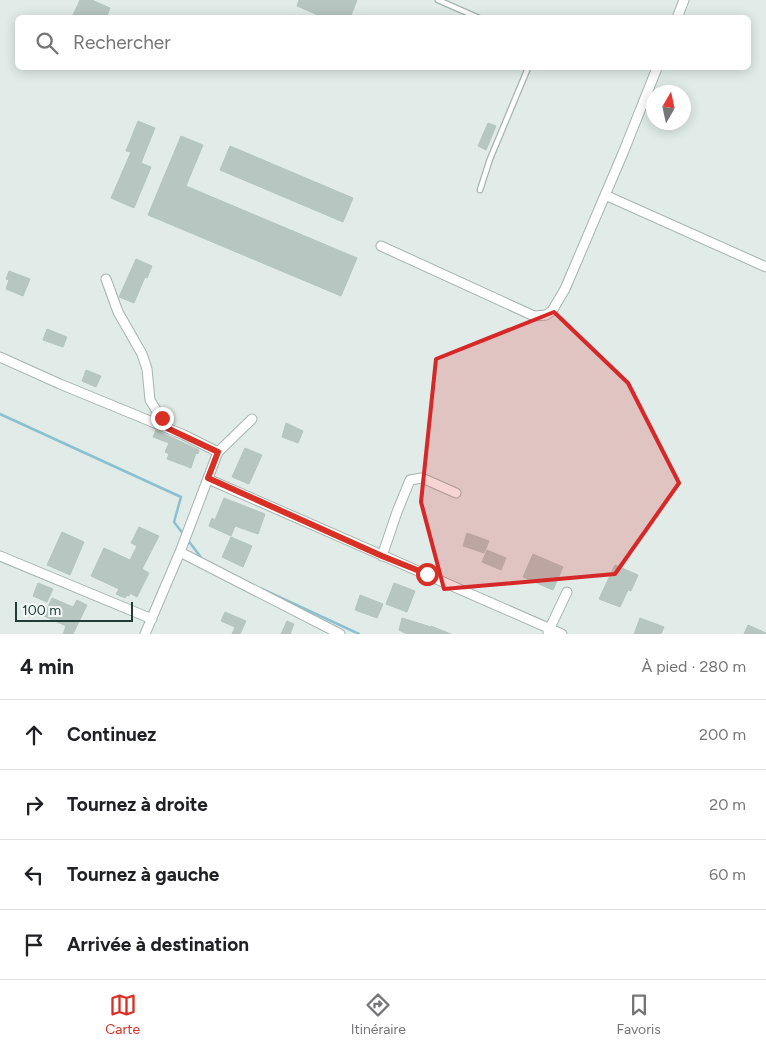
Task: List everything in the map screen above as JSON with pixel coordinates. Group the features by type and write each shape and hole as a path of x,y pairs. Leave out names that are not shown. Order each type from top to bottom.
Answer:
{"street":[{"path":"678,15 684,0"},
{"path":"381,246 534,316 546,315 552,310 565,289 656,70"},
{"path":"605,195 766,267"},
{"path":"106,278 118,312 142,354 147,369 150,400 167,428"},
{"path":"0,357 167,428 218,452"},
{"path":"148,633 152,618 180,552 218,452 252,419"},
{"path":"208,478 382,556 427,574 548,631 562,634"},
{"path":"382,556 410,480 422,478 456,493"},
{"path":"180,552 340,634"},
{"path":"0,556 152,618"},
{"path":"548,631 567,592"}],"lane":[{"path":"438,0 472,15"},
{"path":"480,190 490,158 527,70"}],"highlighted area":[{"path":"554,312 628,383 679,483 615,574 444,589 421,502 436,359"}],"building":[{"path":"80,0 92,0 110,8 107,15 73,15"},
{"path":"299,0 357,0 351,15 318,15 297,6"},
{"path":"138,121 155,128 141,163 151,167 134,208 111,198 131,152 126,151"},
{"path":"488,123 496,126 486,150 478,146"},
{"path":"181,136 203,145 186,186 357,258 341,296 148,215"},
{"path":"230,146 353,198 343,222 220,170"},
{"path":"136,259 152,266 134,303 119,297"},
{"path":"9,271 30,279 23,296 6,289 9,280 6,279"},
{"path":"47,329 67,337 63,347 43,340"},
{"path":"86,370 101,376 96,387 82,381"},
{"path":"286,423 303,431 298,443 282,437"},
{"path":"156,430 199,450 198,454 196,453 191,468 167,459 169,454 165,452 169,443 153,437"},
{"path":"245,448 262,455 249,484 232,477"},
{"path":"224,498 265,514 258,534 235,526 231,536 209,526 212,518 215,520"},
{"path":"139,527 159,536 142,569 149,573 137,597 130,593 125,598 116,594 119,589 91,576 104,548 130,560 137,546 131,543"},
{"path":"62,532 84,542 70,575 47,565"},
{"path":"467,533 489,541 484,553 463,546"},
{"path":"231,537 252,546 243,567 222,557"},
{"path":"487,550 506,558 501,570 482,562"},
{"path":"533,554 563,567 553,590 523,577"},
{"path":"615,565 638,575 631,591 628,590 620,607 599,599"},
{"path":"38,583 53,589 47,602 33,596"},
{"path":"394,583 415,591 407,612 386,604"},
{"path":"360,595 383,604 377,618 355,610"},
{"path":"52,598 73,607 77,600 87,605 73,634 63,634 66,626 44,616"},
{"path":"225,612 246,621 240,634 232,634 235,627 221,621"},
{"path":"402,618 451,634 407,634 399,630"},
{"path":"640,618 664,627 661,634 634,634"},
{"path":"287,621 294,624 290,634 281,634"},
{"path":"748,625 766,633 766,634 744,634"}],"waterway":[{"path":"0,414 181,497 174,522 184,535"},
{"path":"187,539 203,560"},
{"path":"262,589 359,634"}],"route":[{"path":"162,418 167,428 184,434 218,452 208,478 382,556 427,574"}]}
